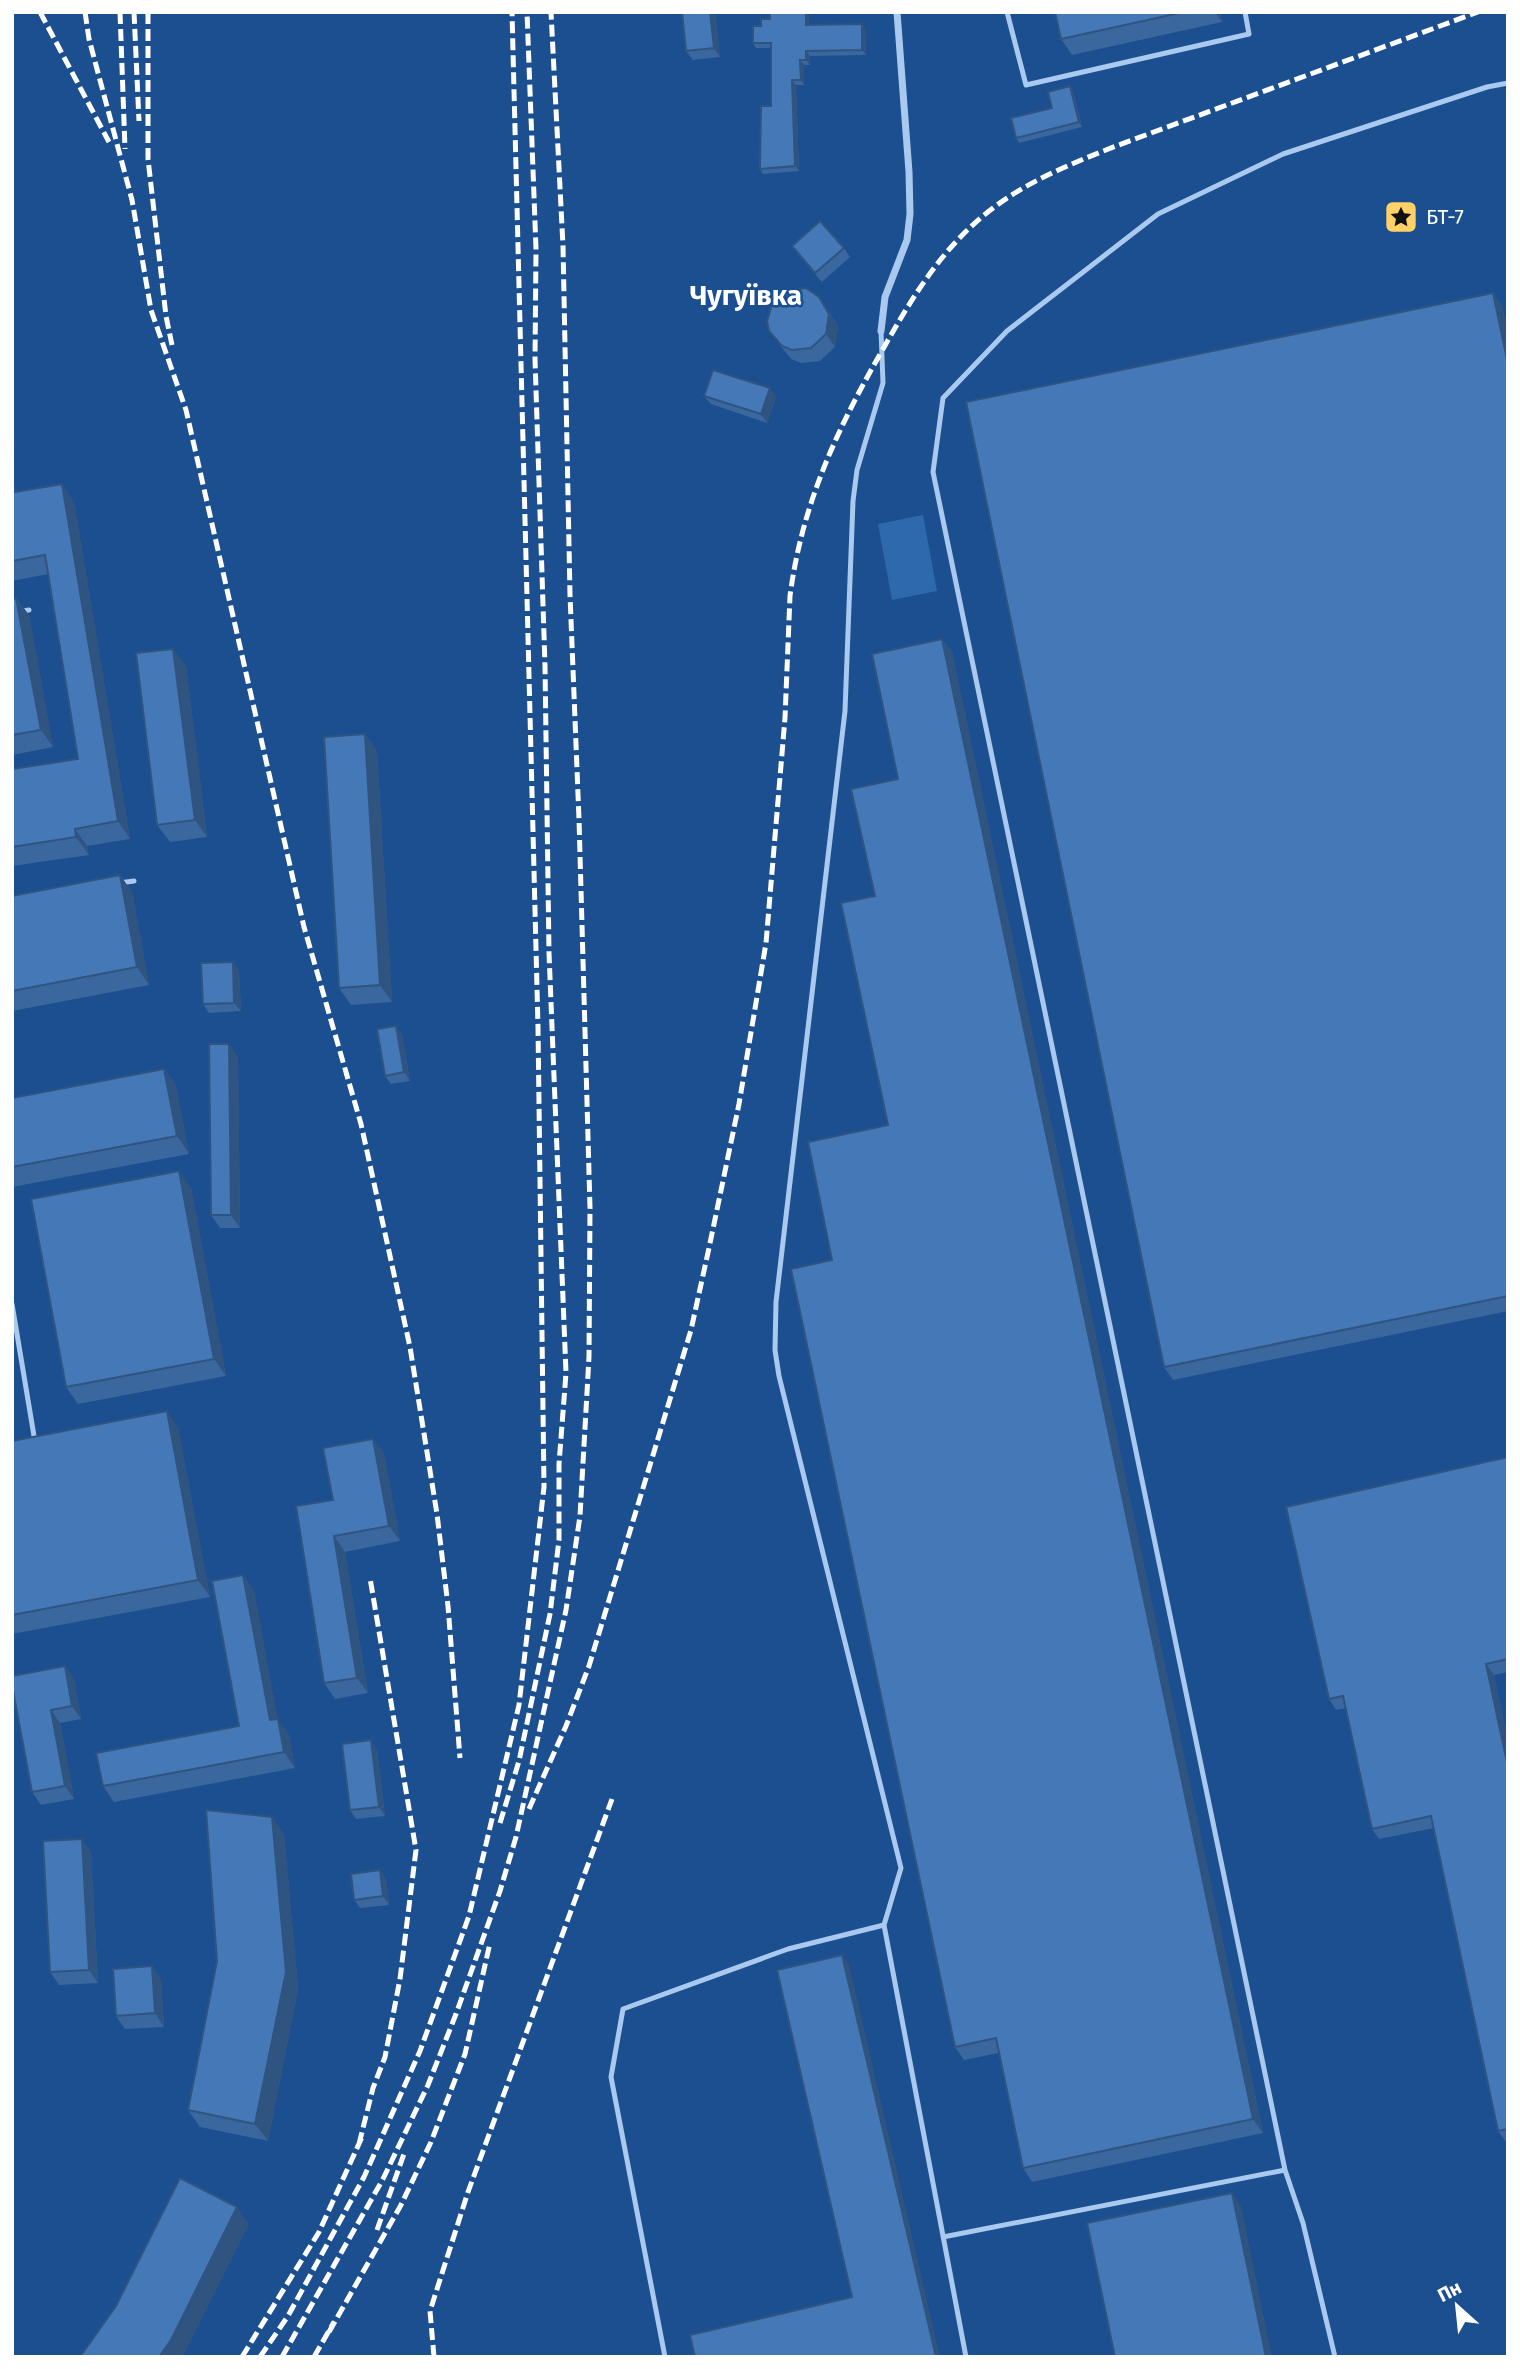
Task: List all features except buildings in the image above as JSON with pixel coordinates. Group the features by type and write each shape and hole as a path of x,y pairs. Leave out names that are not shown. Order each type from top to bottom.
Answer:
{"street":[{"path":"881,331 885,297 906,240 910,214 897,12"}],"lane":[{"path":"1007,12 1026,85 1249,34 1245,12"},
{"path":"1335,2357 1303,2223 1285,2170 933,472 943,398 1007,331 1158,214 1283,154 1487,87 1508,83"},
{"path":"881,331 884,365 881,395 857,470 853,501 845,711 775,1326 779,1376 901,1868 884,1925 966,2357"},
{"path":"12,613 29,610"},
{"path":"107,885 134,881"},
{"path":"12,1304 36,1445"},
{"path":"665,2357 611,2077 623,2009 789,1949 884,1925"},
{"path":"943,2237 1285,2170"}],"shaded area":[{"path":"923,515 937,591 892,600 878,524"}],"railway":[{"path":"40,12 109,142"},
{"path":"85,12 89,39 132,200 151,310 186,410 304,927 361,1124 410,1347 437,1514 448,1606 460,1758"},
{"path":"120,12 125,149"},
{"path":"134,12 139,121"},
{"path":"148,12 148,159 166,316 172,345"},
{"path":"260,2357 288,2316 364,2177 420,2051 469,1916 519,1705 544,1487 538,1027 512,12"},
{"path":"500,1823 519,1761 550,1614 559,1540 559,1464 566,1373 549,953 545,666 535,359 536,249 527,12"},
{"path":"282,2357 383,2179 428,2085 500,1891 516,1837 566,1610 580,1516 589,1357 590,1208 570,595 563,246 551,12"},
{"path":"529,1809 589,1666 691,1330 739,1104 766,943 785,718 790,596 796,562 803,530 824,468 866,379 906,310 944,255 975,223 1022,189 1116,146 1478,12"},
{"path":"359,2144 373,2088 385,2057 400,1979 416,1850 370,1578"},
{"path":"434,2357 430,2311 468,2192 612,1799"},
{"path":"329,2332 401,2205 431,2142 465,2054 490,1943"},
{"path":"242,2357 319,2232 362,2137"},
{"path":"377,2230 405,2151"},
{"path":"314,2357 334,2322"}],"place":[{"name":"БТ-7","path":"1401,217"}],"district":[{"name":"Чугуївка","path":"746,295"}]}
